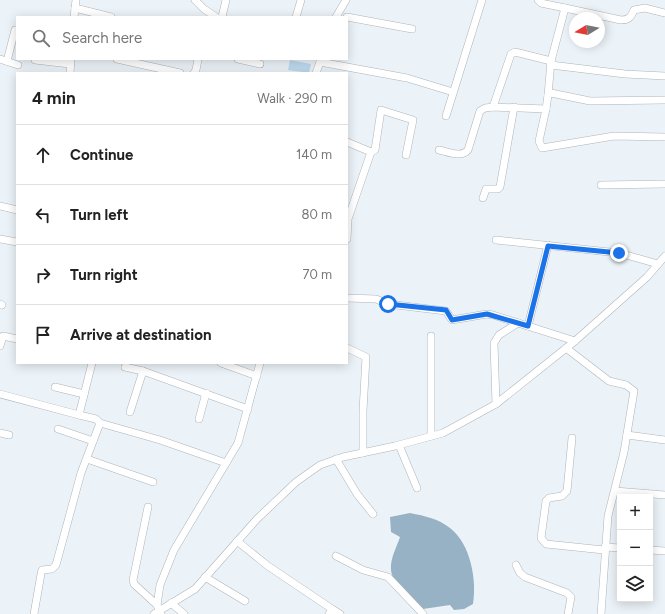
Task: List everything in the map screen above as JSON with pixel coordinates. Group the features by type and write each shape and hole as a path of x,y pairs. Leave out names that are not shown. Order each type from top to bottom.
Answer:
{"street":[{"path":"74,16 76,0"},
{"path":"195,0 208,15"},
{"path":"222,16 226,0"},
{"path":"296,16 301,0"},
{"path":"337,16 346,0"},
{"path":"446,116 482,0"},
{"path":"538,0 541,3 621,20 627,20 631,17 634,10 640,8 665,13"},
{"path":"75,8 107,16"},
{"path":"565,8 551,63 548,96 539,145 542,148 614,136 665,137"},
{"path":"348,17 412,29"},
{"path":"15,30 4,60 18,65"},
{"path":"493,107 511,54 516,52 551,63 625,74 665,76"},
{"path":"36,60 71,61 70,72"},
{"path":"122,60 176,72"},
{"path":"194,72 198,60"},
{"path":"242,60 260,64"},
{"path":"316,72 321,60 407,78 453,92"},
{"path":"548,96 557,93 590,101 665,100"},
{"path":"439,150 465,154 468,150 480,111 485,108 514,107 546,109"},
{"path":"483,198 486,189 498,189 500,187 514,107"},
{"path":"348,219 371,152 375,150 381,110 413,120 406,155"},
{"path":"348,142 371,152"},
{"path":"601,185 665,184"},
{"path":"0,206 16,210"},
{"path":"0,239 16,242"},
{"path":"496,240 619,253 658,264"},
{"path":"528,326 548,246"},
{"path":"158,611 195,589 257,519 296,482 320,465 336,459 399,445 443,433 496,404 575,341 647,277 665,256"},
{"path":"348,298 376,299 388,304 446,310 452,320 487,314 575,341"},
{"path":"496,404 494,343 498,334 518,323"},
{"path":"0,346 3,336 16,339"},
{"path":"431,336 432,436"},
{"path":"348,348 366,357 363,411 363,452"},
{"path":"566,348 608,381 631,388 634,397 628,435 608,516 601,614"},
{"path":"78,415 92,364"},
{"path":"224,364 257,376"},
{"path":"158,611 160,585 174,550 238,443 260,364"},
{"path":"125,367 143,371 248,408"},
{"path":"130,412 143,371"},
{"path":"55,387 84,394"},
{"path":"0,394 96,419 100,423 160,440 226,463"},
{"path":"199,419 206,394"},
{"path":"34,614 42,570 52,569 56,565 87,459 100,423"},
{"path":"58,429 93,441"},
{"path":"0,433 10,435"},
{"path":"628,435 665,440"},
{"path":"572,438 567,491 562,496 549,498 546,501 541,538 546,544 617,548"},
{"path":"399,445 417,488"},
{"path":"87,459 153,482"},
{"path":"336,459 357,494 373,514"},
{"path":"615,491 665,495"},
{"path":"148,507 133,580 134,584 158,611"},
{"path":"237,542 331,612 340,614"},
{"path":"653,550 665,551"},
{"path":"336,556 363,570 388,577 423,614"},
{"path":"516,566 520,573 525,577 567,593 571,597 568,614"},
{"path":"205,577 245,601"},
{"path":"171,603 184,614"}],"water":[{"path":"410,513 441,522 450,528 463,543 468,553 473,574 473,604 464,609 454,610 450,605 423,609 401,590 391,572 393,554 400,537 391,532 390,517"}],"building":[{"path":"290,60 311,64 309,72 288,70"}],"route":[{"path":"388,304 446,310 452,320 493,314 528,326 548,246 619,253"}]}
